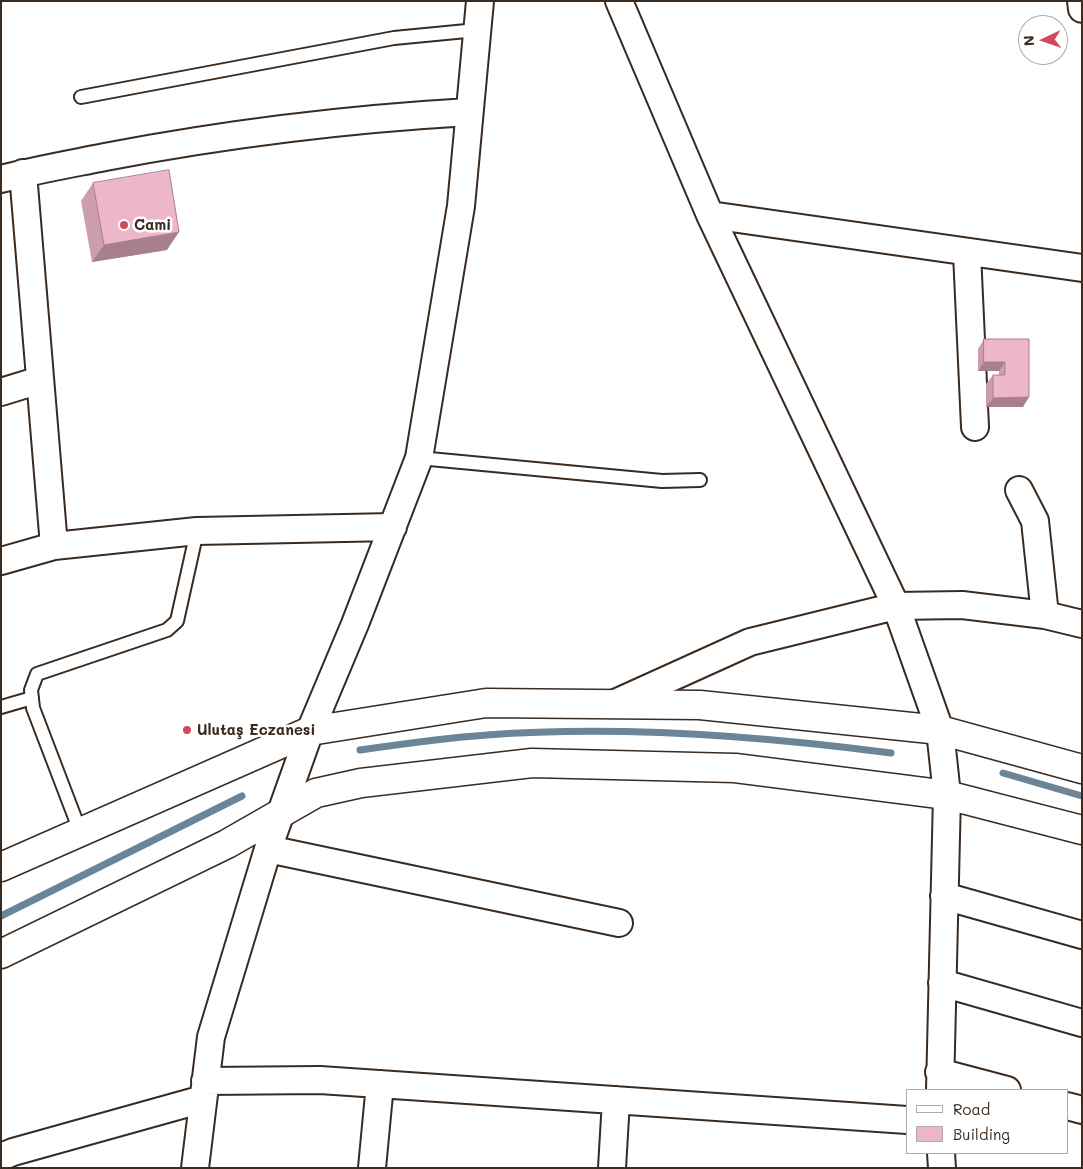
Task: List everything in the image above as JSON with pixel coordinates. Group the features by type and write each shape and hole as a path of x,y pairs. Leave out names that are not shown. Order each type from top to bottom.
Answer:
{"main road":[{"path":"1,867 310,731 486,703 700,705 940,730 1082,769"},
{"path":"1,954 227,844 316,793 361,783 532,763 735,768 947,795 1082,830"}],"street":[{"path":"195,1168 211,1037 268,849 310,731 419,458 461,206 480,1"},
{"path":"619,1 710,215 896,606 940,730 947,795 939,1081 999,1089"},
{"path":"1080,1 1082,9"},
{"path":"54,546 40,380 12,176 218,138 349,121 469,112"},
{"path":"710,215 1082,268"},
{"path":"967,253 976,427"},
{"path":"1,392 40,380"},
{"path":"1019,490 1035,521 1045,615"},
{"path":"1,561 54,546 197,531 393,527"},
{"path":"613,704 750,642 896,606 962,605 1045,615 1082,624"},
{"path":"268,849 619,923"},
{"path":"944,896 1082,935"},
{"path":"942,982 1082,1022"},
{"path":"9,1159 204,1090 320,1080 906,1120"},
{"path":"372,1168 380,1084"},
{"path":"612,1168 616,1100"},
{"path":"1068,1106 1082,1110"},
{"path":"941,1154 942,1168"}],"lane":[{"path":"81,97 394,38 477,30"},
{"path":"419,458 662,481 700,480"},
{"path":"80,831 33,708 31,690 37,674 167,630 177,621 197,531"},
{"path":"1,707 32,698"}],"building":[{"name":"Cami","path":"169,170 179,232 104,245 93,183"},
{"path":"984,339 1029,339 1029,397 993,398 993,375 1005,375 1005,362 984,362"}],"waterway":[{"path":"360,750 471,736 588,731 741,737 891,753"},
{"path":"1003,773 1082,796"},
{"path":"1,916 242,796"}],"place":[{"name":"Cami","path":"124,225"},
{"name":"Ulutaş Eczanesi","path":"187,730"}]}
